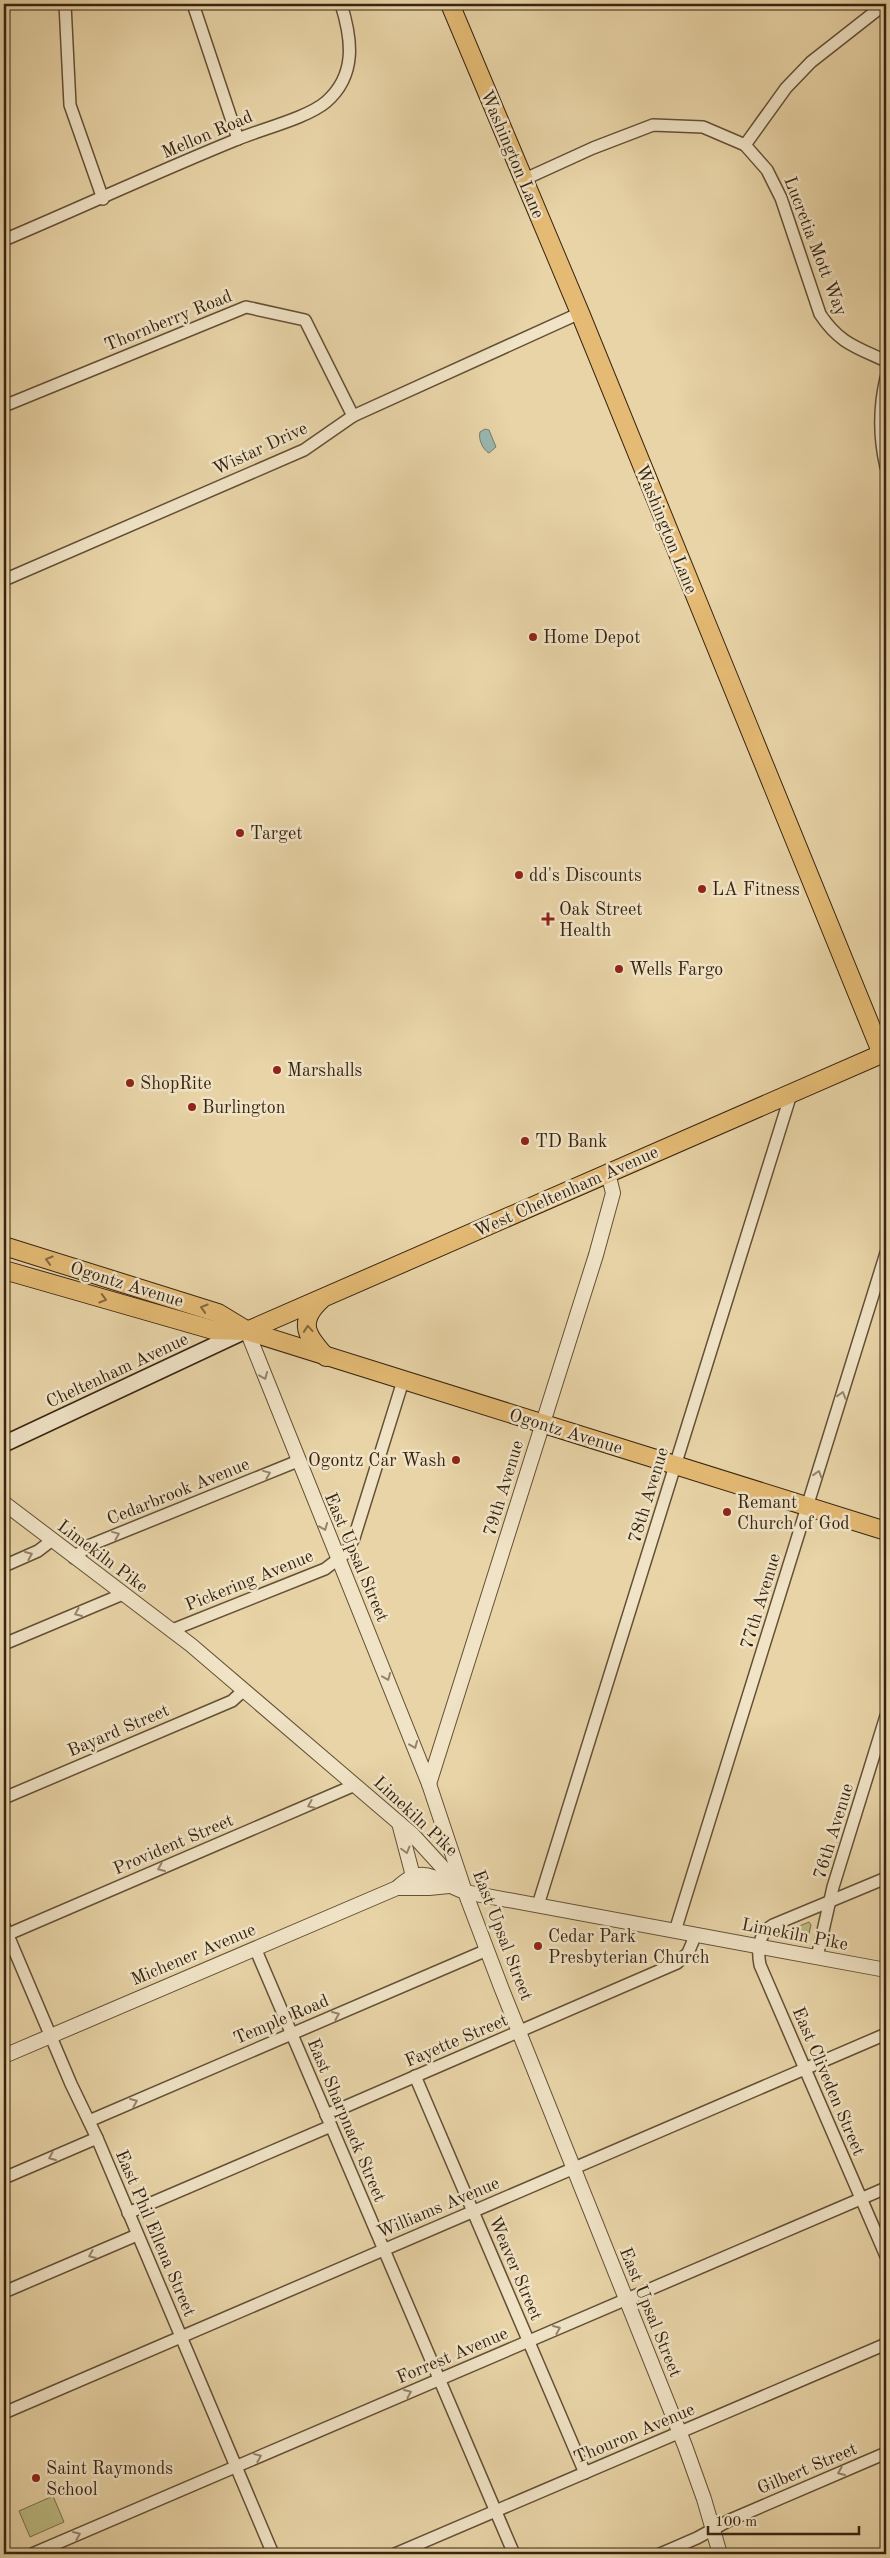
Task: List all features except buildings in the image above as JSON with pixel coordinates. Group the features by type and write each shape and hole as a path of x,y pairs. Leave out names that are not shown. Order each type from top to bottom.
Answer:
{"main road":[{"name":"Washington Lane","path":"450,4 525,179 885,1057"},
{"name":"West Cheltenham Avenue","path":"246,1331 791,1094 885,1057"},
{"name":"Ogontz Avenue","path":"4,1246 218,1313 246,1331 326,1357 886,1531"},
{"name":"Ogontz Avenue","path":"4,1270 213,1330 246,1331"},
{"path":"322,1299 310,1313 306,1331 309,1338 326,1357"},
{"name":"Cheltenham Avenue","path":"4,1444 246,1331"}],"street":[{"path":"65,4 70,105 103,199"},
{"path":"193,4 238,139"},
{"name":"Mellon Road","path":"4,240 103,199 238,139 312,111 326,102 338,87 346,70 351,52 351,40 341,4"},
{"path":"745,145 786,88 811,62 884,4"},
{"name":"Lucretia Mott Way","path":"525,179 592,148 653,125 703,127 745,145 767,170 781,198 820,314 830,329 843,342 886,361"},
{"name":"Thornberry Road","path":"4,406 246,307 305,320 353,416"},
{"name":"Wistar Drive","path":"4,580 304,450 353,416 580,313"},
{"path":"886,378 881,400 880,432 886,467"},
{"name":"78th Avenue","path":"538,1905 791,1094"},
{"name":"79th Avenue","path":"429,1784 543,1424 613,1194 608,1173"},
{"name":"77th Avenue","path":"674,1930 886,1253"},
{"name":"East Upsal Street","path":"246,1331 429,1784 465,1892 573,2168 680,2433 720,2554"},
{"path":"338,1561 346,1553 354,1538 403,1381"},
{"name":"Cedarbrook Avenue","path":"74,1558 88,1546 298,1461"},
{"name":"Limekiln Pike","path":"4,1503 74,1558 172,1630 244,1690 412,1834 465,1892 886,1970"},
{"path":"4,1566 38,1551 51,1540"},
{"name":"Pickering Avenue","path":"172,1630 325,1569 338,1561"},
{"path":"4,1644 123,1594"},
{"name":"Bayard Street","path":"4,1798 232,1701 244,1690"},
{"name":"76th Avenue","path":"817,1957 830,1900 886,1716"},
{"name":"Provident Street","path":"5,1932 355,1785"},
{"path":"399,1823 413,1876"},
{"name":"Michener Avenue","path":"397,1888 408,1876 422,1874 434,1877 465,1892"},
{"path":"758,1946 764,1932 773,1925 886,1878"},
{"name":"Michener Avenue","path":"4,2056 397,1888 450,1886"},
{"name":"East Phil Ellena Street","path":"5,1932 97,2138 273,2554"},
{"name":"Fayette Street","path":"326,2114 677,1963 688,1953 696,1934"},
{"name":"East Cliveden Street","path":"758,1946 760,1965 886,2256"},
{"name":"East Sharpnack Street","path":"254,1948 514,2554"},
{"name":"Temple Road","path":"89,2121 488,1950"},
{"name":"Williams Avenue","path":"4,2413 886,2034"},
{"name":"Weaver Street","path":"415,2076 585,2473"},
{"path":"128,2214 331,2126"},
{"path":"4,2178 97,2138"},
{"name":"Forrest Avenue","path":"32,2554 886,2188"},
{"path":"4,2292 137,2236"},
{"name":"Thouron Avenue","path":"395,2554 886,2344"},
{"name":"Gilbert Street","path":"660,2554 730,2520 886,2453"}],"shaded area":[{"path":"809,1922 811,1925 807,1942 780,1937 780,1934"},
{"path":"53,2496 64,2522 30,2537 19,2511"}],"water":[{"path":"485,429 489,430 496,447 489,453 480,441 480,432"}],"place":[{"name":"Home Depot","path":"533,637"},
{"name":"Target","path":"240,833"},
{"name":"dd's Discounts","path":"519,875"},
{"name":"LA Fitness","path":"702,889"},
{"name":"Oak Street Health","path":"548,919"},
{"name":"Wells Fargo","path":"619,969"},
{"name":"Marshalls","path":"277,1070"},
{"name":"ShopRite","path":"130,1083"},
{"name":"Burlington","path":"192,1107"},
{"name":"TD Bank","path":"525,1141"},
{"name":"Ogontz Car Wash","path":"456,1460"},
{"name":"Remant Church of God","path":"727,1512"},
{"name":"Cedar Park Presbyterian Church","path":"538,1946"},
{"name":"Saint Raymonds School","path":"36,2478"}]}
